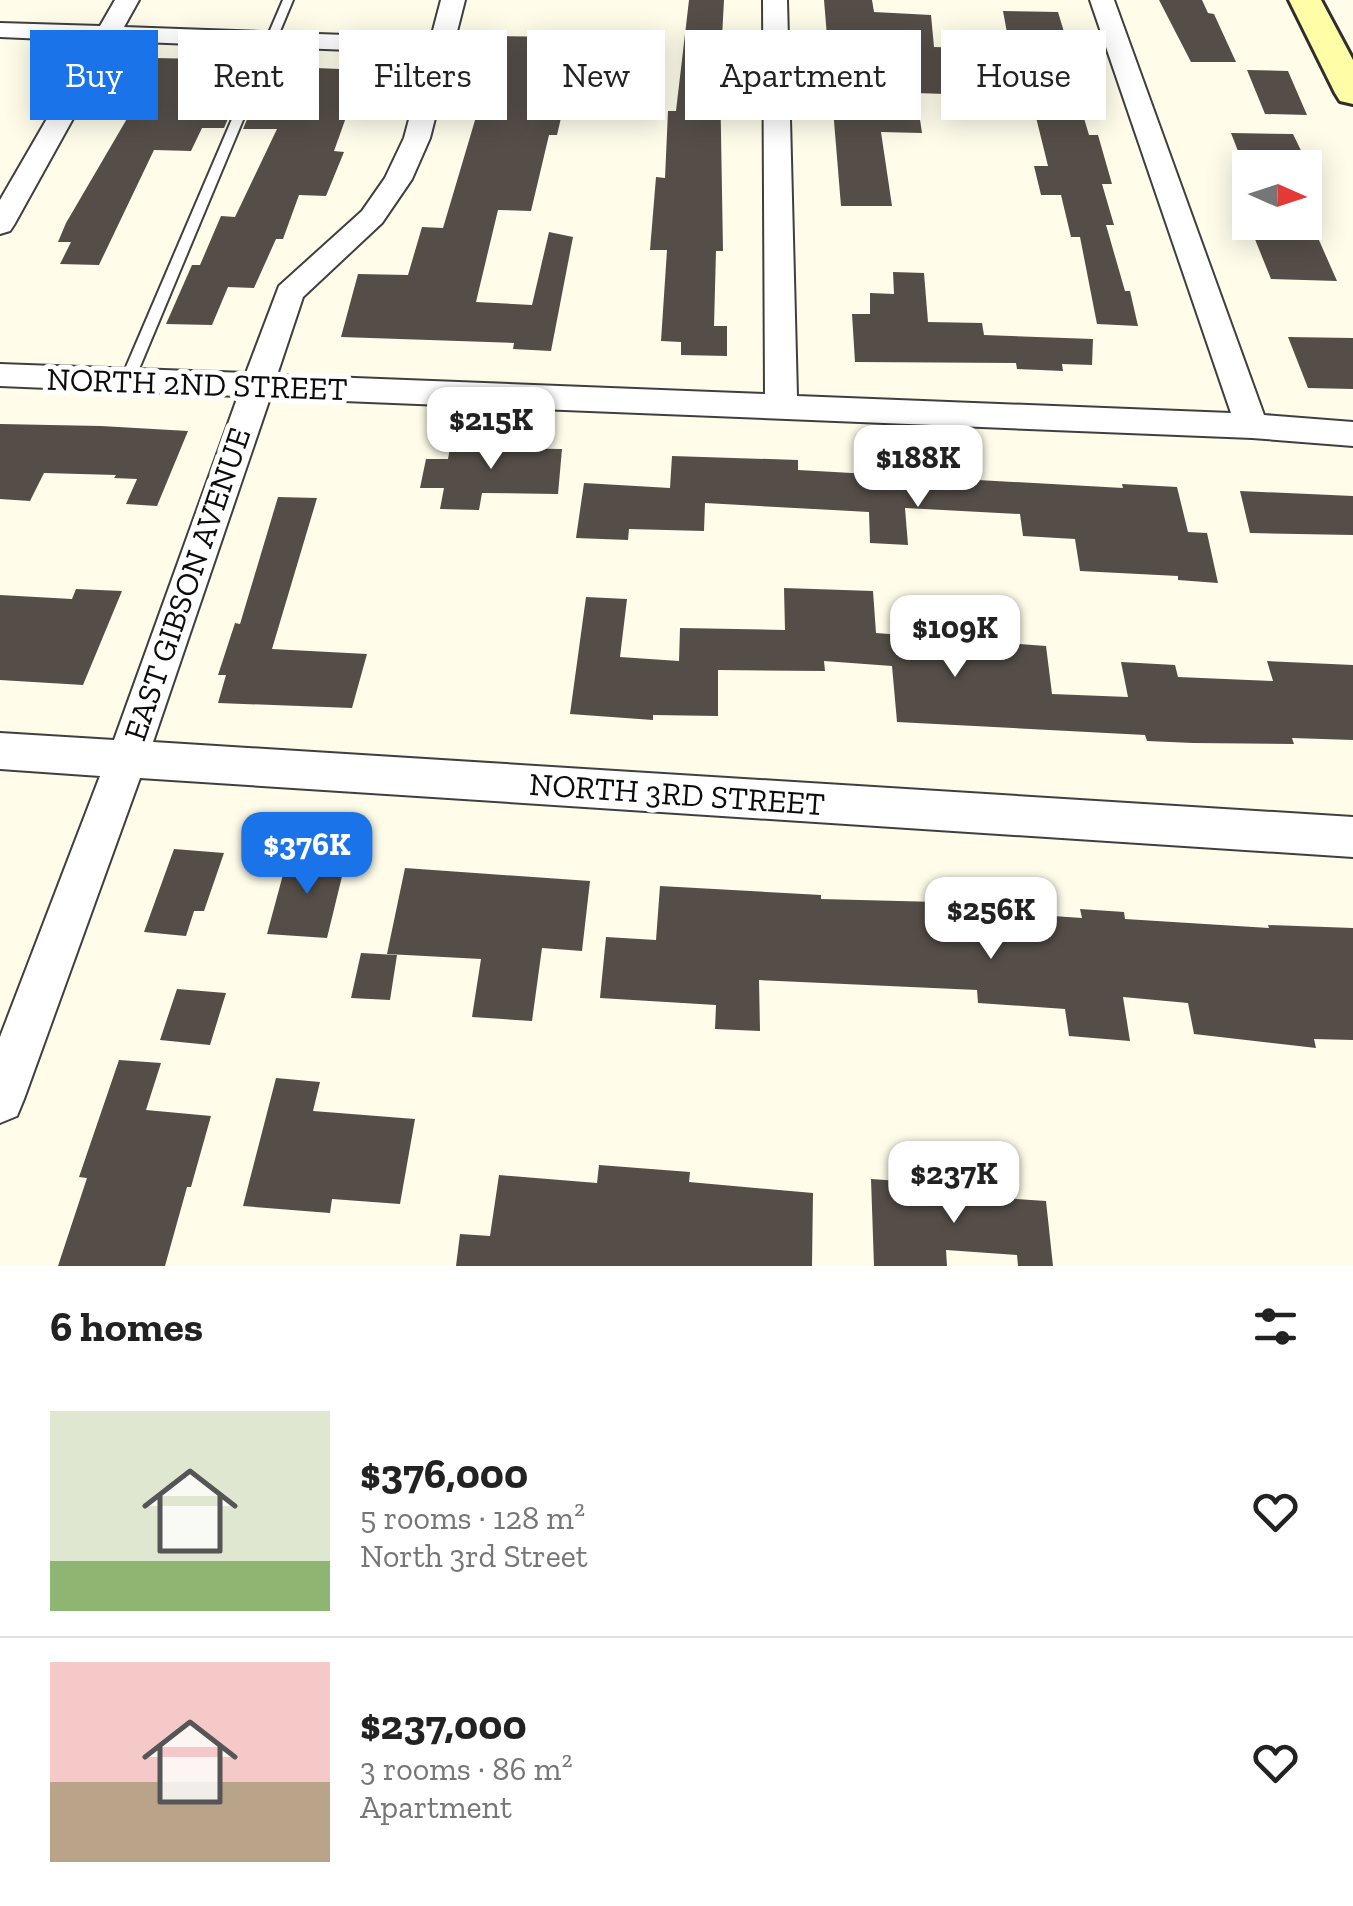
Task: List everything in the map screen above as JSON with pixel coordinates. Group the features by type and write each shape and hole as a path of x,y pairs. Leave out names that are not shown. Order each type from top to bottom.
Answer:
{"main road":[{"path":"1305,0 1353,94"}],"street":[{"path":"109,30 127,0"},
{"name":"EAST GIBSON AVENUE","path":"447,30 453,0"},
{"path":"775,0 779,62 781,407"},
{"path":"1102,0 1252,426"},
{"path":"0,30 30,31"},
{"path":"0,225 59,120"},
{"name":"EAST GIBSON AVENUE","path":"0,1099 127,759 290,294 372,218 398,180 422,120"},
{"name":"NORTH 2ND STREET","path":"0,375 1252,426 1353,434"},
{"name":"NORTH 3RD STREET","path":"0,751 1353,838"}],"lane":[{"path":"277,30 288,0"},
{"path":"127,381 239,120"}],"building":[{"path":"689,0 724,0 722,30 685,30"},
{"path":"824,0 872,0 874,12 931,15 934,47 941,47 941,94 921,93 921,30 826,30"},
{"path":"1159,0 1202,0 1208,13 1214,14 1236,62 1191,62"},
{"path":"1003,11 1058,12 1063,30 1007,30"},
{"path":"685,34 685,120 721,120 723,251 716,251 714,326 727,326 727,356 681,355 681,342 661,341 667,250 650,250 656,177 665,178 668,111 676,111"},
{"path":"507,36 527,36 527,120 560,120 557,135 549,135 531,211 498,210 476,302 532,305 549,232 573,237 551,351 513,349 514,343 341,337 358,274 408,275 422,227 443,228 475,120 507,120"},
{"path":"158,58 178,58 178,120 227,120 224,128 202,128 191,151 154,150 99,265 60,264 71,242 58,242 126,120 158,120"},
{"path":"319,68 339,69 339,120 345,120 334,151 344,152 326,196 299,195 283,239 276,239 254,288 228,287 212,325 166,324 192,265 200,265 221,216 235,217 277,129 243,129 247,120 319,120"},
{"path":"1247,70 1288,71 1307,115 1265,114"},
{"path":"834,120 920,120 922,133 881,132 892,206 841,206"},
{"path":"1037,120 1084,120 1089,135 1098,135 1112,184 1102,184 1114,225 1106,225 1138,326 1097,324 1080,237 1071,237 1061,195 1041,195 1034,166 1048,166"},
{"path":"1231,133 1293,134 1301,150 1238,150"},
{"path":"1255,240 1319,240 1337,281 1271,279"},
{"path":"893,272 924,273 928,322 982,323 984,335 1093,339 1092,365 1062,364 1063,371 1017,369 1016,363 855,362 852,314 870,314 870,293 894,294"},
{"path":"1288,337 1353,338 1353,389 1308,388"},
{"path":"0,424 188,431 157,506 126,504 137,479 114,478 116,475 44,473 30,501 0,499"},
{"path":"452,437 491,438 489,448 562,449 558,494 482,493 479,510 440,509 444,488 420,488 426,459 448,459"},
{"path":"672,456 798,460 798,470 1123,488 1122,484 1177,487 1188,532 1207,533 1218,583 1178,580 1178,576 1080,571 1075,539 1023,536 1020,514 905,508 908,545 870,543 869,512 705,503 704,531 629,529 628,540 576,538 584,483 670,488"},
{"path":"1240,491 1353,496 1353,535 1250,533"},
{"path":"278,497 317,498 272,649 367,654 352,708 218,703 226,675 218,675 235,623 240,624"},
{"path":"784,588 873,591 876,633 1046,646 1052,694 1128,697 1121,662 1175,665 1178,677 1273,681 1267,661 1353,665 1353,740 1292,738 1294,744 1193,743 1147,741 1145,735 897,722 892,666 824,661 825,671 718,670 718,716 653,715 653,720 570,714 586,597 627,599 620,657 679,661 680,628 785,630"},
{"path":"76,589 122,591 83,685 0,680 0,595 72,599"},
{"path":"174,849 224,853 204,911 194,911 186,936 144,932"},
{"path":"288,856 346,860 327,938 267,934"},
{"path":"405,868 590,881 582,951 542,948 532,1021 472,1017 481,959 387,954"},
{"path":"660,886 821,895 821,899 938,902 938,908 1082,918 1080,909 1124,912 1125,919 1269,928 1268,925 1353,928 1353,1040 1314,1039 1316,1048 1194,1034 1188,1003 1123,997 1130,1041 1069,1036 1065,1009 978,1003 977,990 759,980 760,1031 715,1029 716,1005 600,998 606,937 656,940"},
{"path":"361,953 397,955 390,1000 351,998"},
{"path":"177,989 226,993 210,1045 160,1040"},
{"path":"119,1060 161,1063 146,1110 211,1116 191,1187 187,1187 165,1266 58,1266 87,1178 79,1177"},
{"path":"276,1078 320,1082 313,1111 415,1119 400,1204 332,1199 330,1213 243,1206"},
{"path":"599,1165 690,1172 689,1182 813,1193 812,1266 456,1266 460,1234 490,1236 499,1175 597,1183"},
{"path":"871,1179 942,1184 943,1194 1046,1201 1053,1266 1018,1266 1017,1255 946,1250 947,1266 874,1266"}]}
